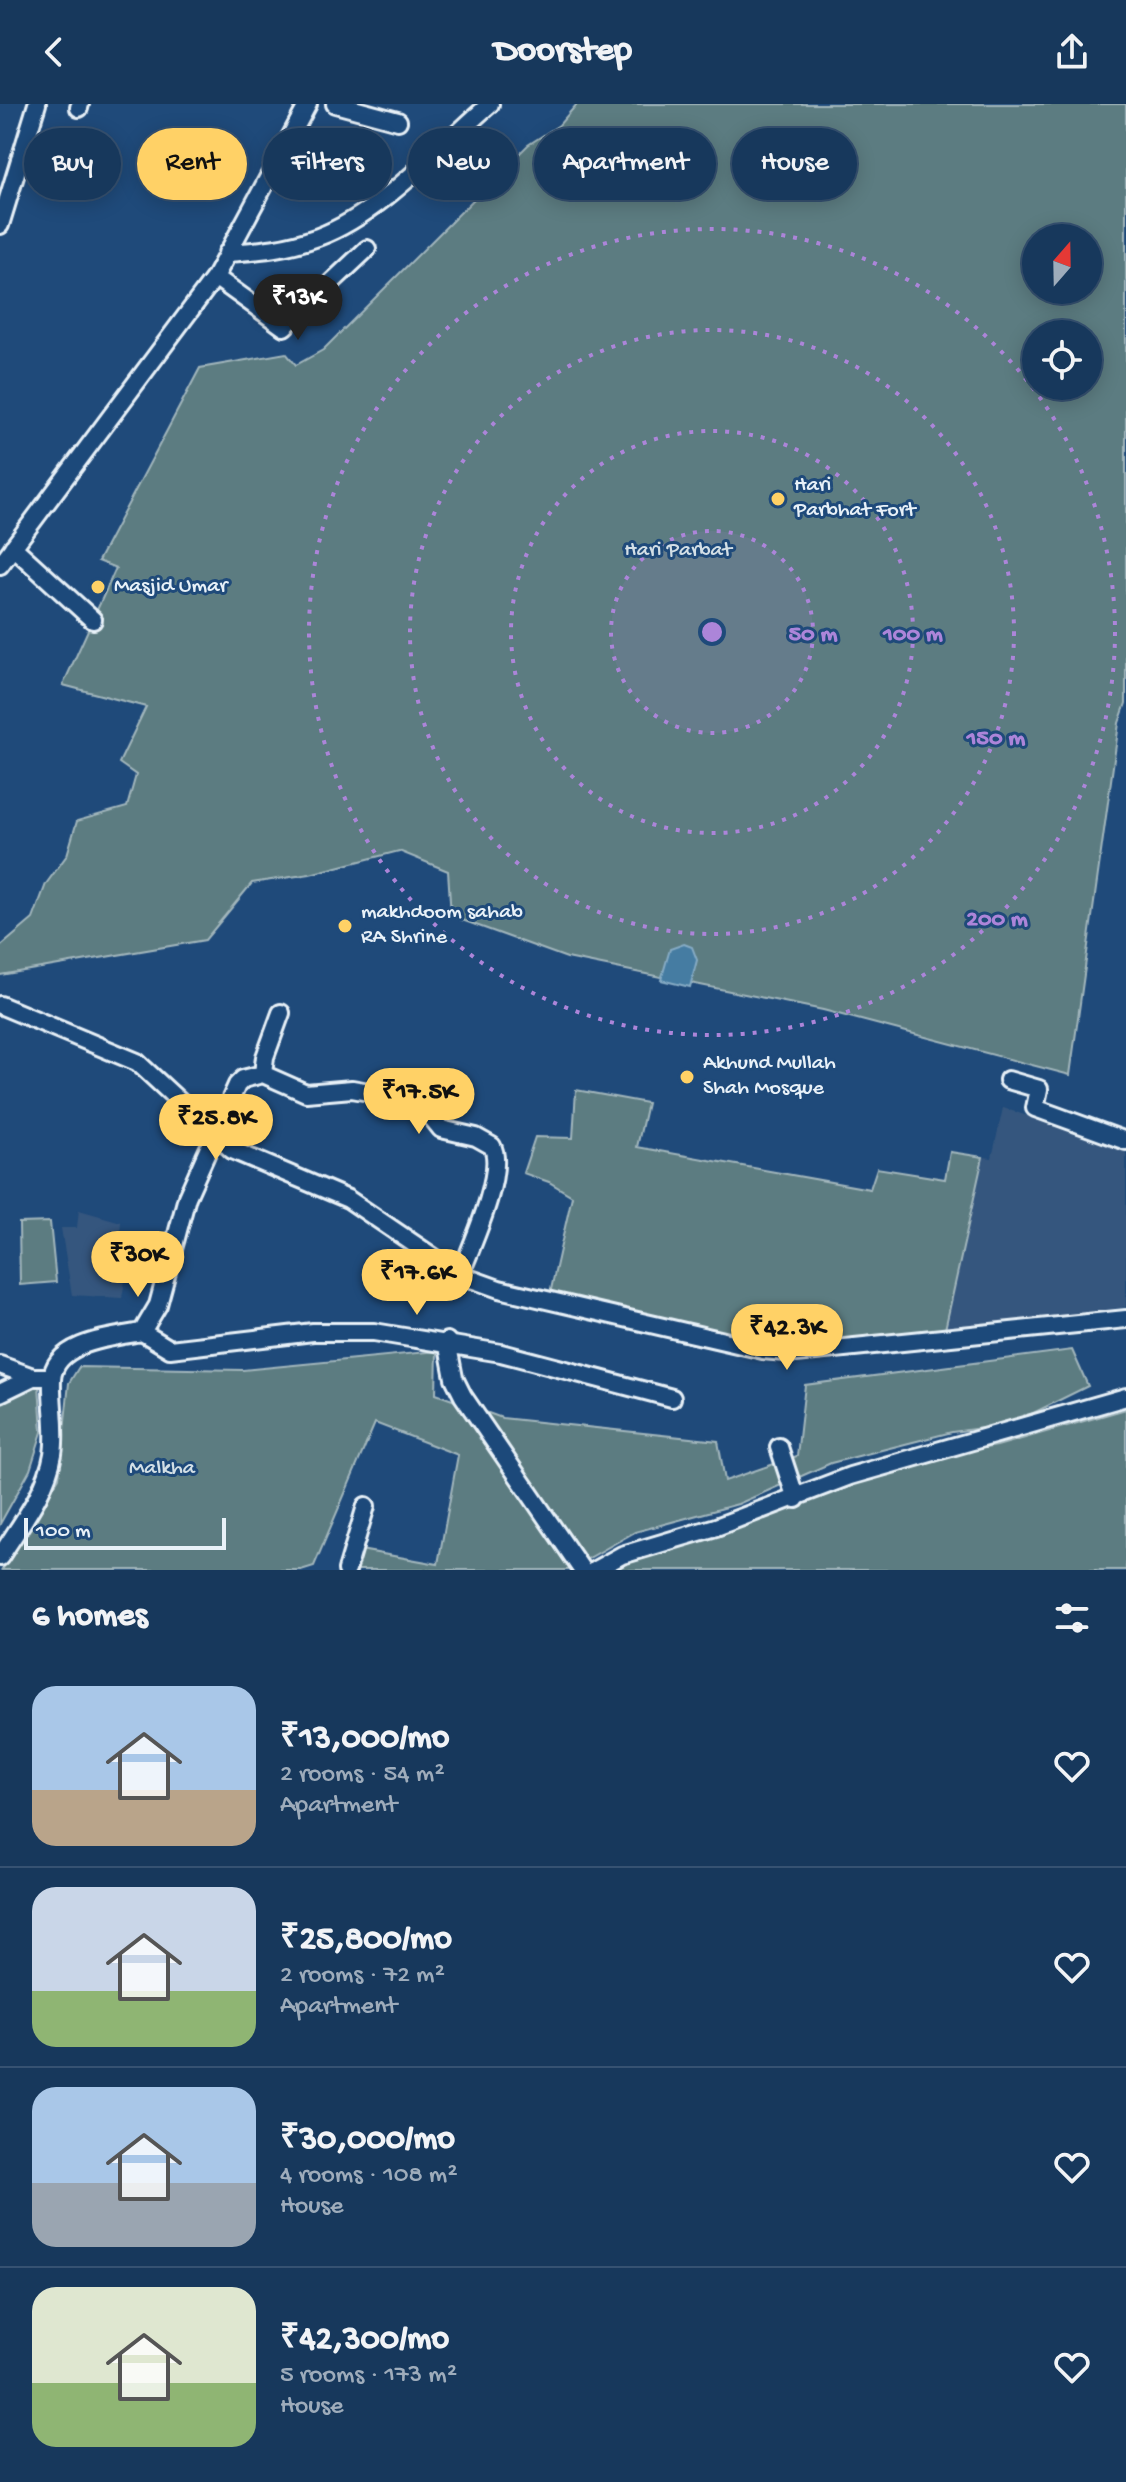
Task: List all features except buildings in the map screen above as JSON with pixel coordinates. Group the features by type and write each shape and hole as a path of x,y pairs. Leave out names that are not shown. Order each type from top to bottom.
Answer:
{"street":[{"path":"0,225 37,104"},
{"path":"0,565 215,277 308,104"},
{"path":"335,104 398,121"},
{"path":"227,253 273,250 343,225 380,200 490,104"},
{"path":"215,277 284,327 367,249"},
{"path":"13,547 93,620"},
{"path":"0,1005 137,1062 214,1136 255,1163 348,1199 460,1275 513,1292 763,1350 796,1353 1126,1319"},
{"path":"263,1074 265,1057 281,1013"},
{"path":"142,1332 158,1305 187,1197 214,1136 240,1081 263,1074 306,1093 352,1089 392,1096 425,1109 441,1129 476,1137 492,1146 496,1167 480,1226 460,1275"},
{"path":"1008,1080 1039,1089 1035,1108 1126,1141"},
{"path":"0,1557 48,1472 55,1437 52,1377 57,1363 73,1349 142,1332 170,1349 341,1331 447,1341 672,1398"},
{"path":"447,1341 454,1378 463,1396 582,1570"},
{"path":"0,1365 33,1377 52,1377"},
{"path":"0,1393 33,1377"},
{"path":"595,1570 622,1555 796,1499 914,1456 988,1439 1126,1397"},
{"path":"779,1447 796,1499"},
{"path":"347,1570 366,1506"}],"shaded area":[{"path":"684,944 692,947 697,960 690,987 661,980 670,949"},
{"path":"1003,1108 1126,1148 1126,1307 944,1334 983,1157 992,1158"},
{"path":"79,1210 121,1222 116,1270 126,1275 122,1298 72,1295 61,1228 77,1228"}],"green space":[{"name":"Hari Parbat","path":"577,104 1126,104 1126,703 1119,723 1070,1075 823,1010 567,958 451,916 448,871 399,851 310,874 252,883 205,940 0,975 0,947 33,919 46,884 67,855 77,821 127,807 136,775 119,763 146,707 63,685 116,568 98,561 200,368 286,353 296,365 323,350 473,200 518,200 518,155 534,141 534,200 716,200 716,128 554,128"},
{"path":"576,1090 647,1103 637,1147 870,1189 877,1168 945,1179 950,1152 983,1157 944,1334 865,1337 819,1344 776,1343 550,1294 572,1196 549,1182 523,1173 535,1137 573,1138"},
{"path":"50,1222 56,1282 20,1285 19,1223"},
{"name":"Malkha","path":"1072,1350 1088,1386 1011,1424 952,1432 831,1463 738,1504 635,1532 568,1570 356,1570 360,1550 438,1564 458,1455 375,1423 314,1566 301,1570 2,1570 59,1478 69,1383 79,1367 243,1370 437,1351 436,1394 502,1418 718,1441 725,1481 797,1456 805,1385"},
{"path":"39,1384 42,1432 30,1470 0,1524 0,1402"},
{"path":"1126,1409 1126,1570 602,1570 617,1560 699,1540 787,1510 906,1461 997,1446"}],"place":[{"name":"Hari Parbhat Fort","path":"778,499"},
{"name":"Masjid Umar","path":"98,587"},
{"name":"makhdoom sahab RA Shrine","path":"345,926"},
{"name":"Akhund Mullah Shah Mosque","path":"687,1077"}]}
